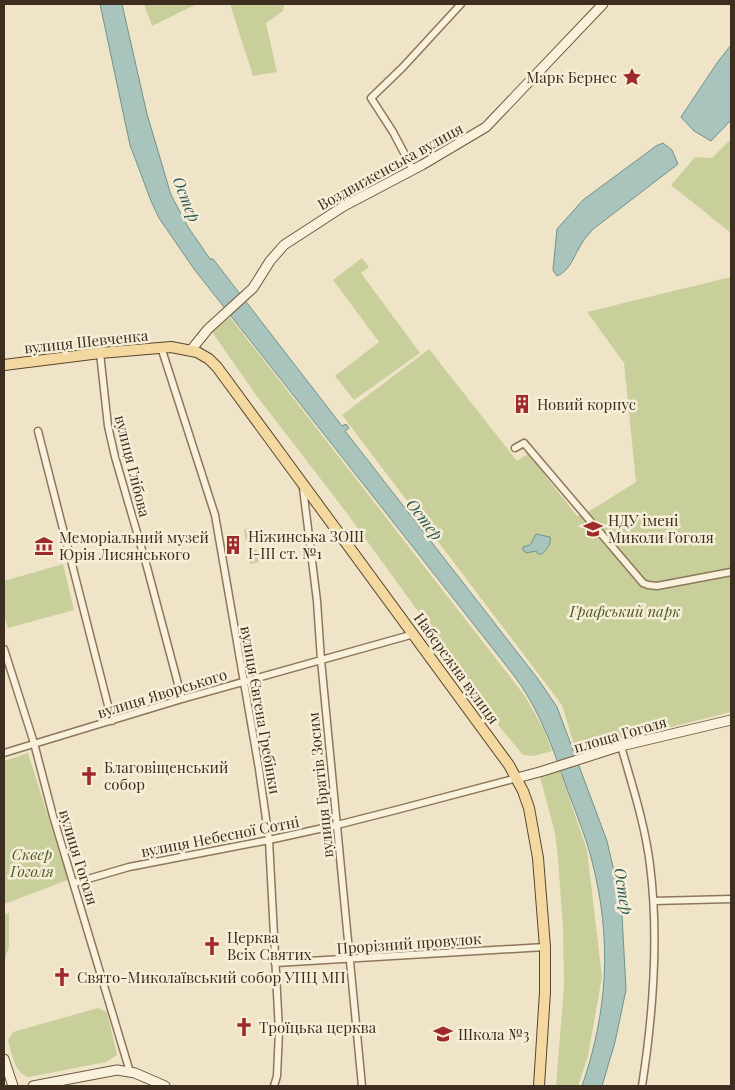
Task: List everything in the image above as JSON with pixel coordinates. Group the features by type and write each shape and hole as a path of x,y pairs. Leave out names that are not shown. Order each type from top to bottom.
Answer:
{"main road":[{"name":"Набережна вулиця","path":"166,347 191,350 203,355 217,367 414,634 517,778 526,801 535,836 545,947 545,992 539,1086"},
{"name":"вулиця Шевченка","path":"4,365 166,347"}],"street":[{"path":"414,170 371,98 404,67 460,4"},
{"name":"Воздвиженська вулиця","path":"191,350 208,329 253,288 270,261 284,245 344,206 414,170 486,127 603,4"},
{"name":"вулиця Євгена Гребінки","path":"166,347 214,515 259,769 269,840 276,964 279,1031 277,1076 274,1086"},
{"name":"вулиця Глібова","path":"100,353 108,426 114,458 147,567 182,699"},
{"path":"38,431 112,721"},
{"path":"515,448 524,443 643,582 648,585 657,586 731,572"},
{"name":"вулиця Братів Зосим","path":"303,482 317,601 362,1086"},
{"name":"вулиця Яворського","path":"4,753 182,699 414,634"},
{"name":"вулиця Гоголя","path":"4,649 34,743 53,816 130,1072"},
{"name":"площа Гоголя","path":"517,778 621,746 731,720"},
{"path":"621,746 642,822 650,863 654,901 650,1023 642,1086"},
{"name":"вулиця Небесної Сотні","path":"74,883 129,867 269,840 337,824 517,778"},
{"path":"654,901 731,899"},
{"name":"Прорізний провулок","path":"276,964 545,947"},
{"path":"4,1059 13,1086"},
{"path":"33,1086 110,1070 130,1072 165,1086"}],"green space":[{"path":"144,4 197,4 152,26"},
{"path":"230,4 284,4 283,11 266,23 277,72 253,76"},
{"path":"731,139 731,233 671,185 695,157 712,158"},
{"path":"362,258 369,267 361,273 420,353 354,400 335,376 379,342 333,280"},
{"name":"Графський парк","path":"731,277 731,712 576,751 562,705 342,415 429,349 517,461 528,454 577,516 588,512 636,482 624,363 587,312"},
{"path":"230,317 525,696 543,728 552,751 534,756 523,755 498,725 498,721 494,719 473,687 346,512 256,395 212,332"},
{"path":"253,528 255,541 246,542 244,529"},
{"path":"257,549 259,562 250,564 248,551"},
{"path":"63,564 74,610 8,628 4,615 4,581"},
{"name":"Сквер Гоголя","path":"28,753 68,880 4,904 4,761"},
{"path":"559,768 587,850 602,977 588,1056 578,1086 556,1086 564,985 563,927 555,833 539,773"},
{"path":"9,913 9,946 4,963 4,915"},
{"path":"98,1008 107,1012 117,1055 106,1062 29,1077 20,1072 14,1062 8,1040 13,1032"}],"water":[{"name":"Остер","path":"100,4 122,4 147,114 171,195 188,227 210,259 213,259 342,426 346,424 349,428 345,431 538,679 557,707 607,841 622,915 626,990 615,1042 602,1086 582,1086 591,1058 602,1002 604,975 603,919 592,861 584,834 538,714 522,686 194,269 159,218 130,145"},
{"path":"731,45 731,120 711,141 694,131 681,117"},
{"path":"663,143 672,150 678,164 592,230 583,241 566,270 557,276 553,270 557,229 583,200 656,146"},
{"path":"536,534 550,537 548,547 542,554 538,554 536,551 526,553 523,547 530,545"}],"place":[{"name":"Марк Бернес","path":"632,77"},
{"name":"Новий корпус","path":"522,404"},
{"name":"НДУ імені Миколи Гоголя","path":"593,529"},
{"name":"Ніжинська ЗОШ І-ІІІ ст. №1","path":"233,545"},
{"name":"Меморіальний музей Юрія Лисянського","path":"44,546"},
{"name":"Благовіщенський собор","path":"89,776"},
{"name":"Церква Всіх Святих","path":"212,946"},
{"name":"Свято-Миколаївський собор УПЦ МП","path":"62,977"},
{"name":"Троїцька церква","path":"244,1027"},
{"name":"Школа №3","path":"443,1034"}]}
